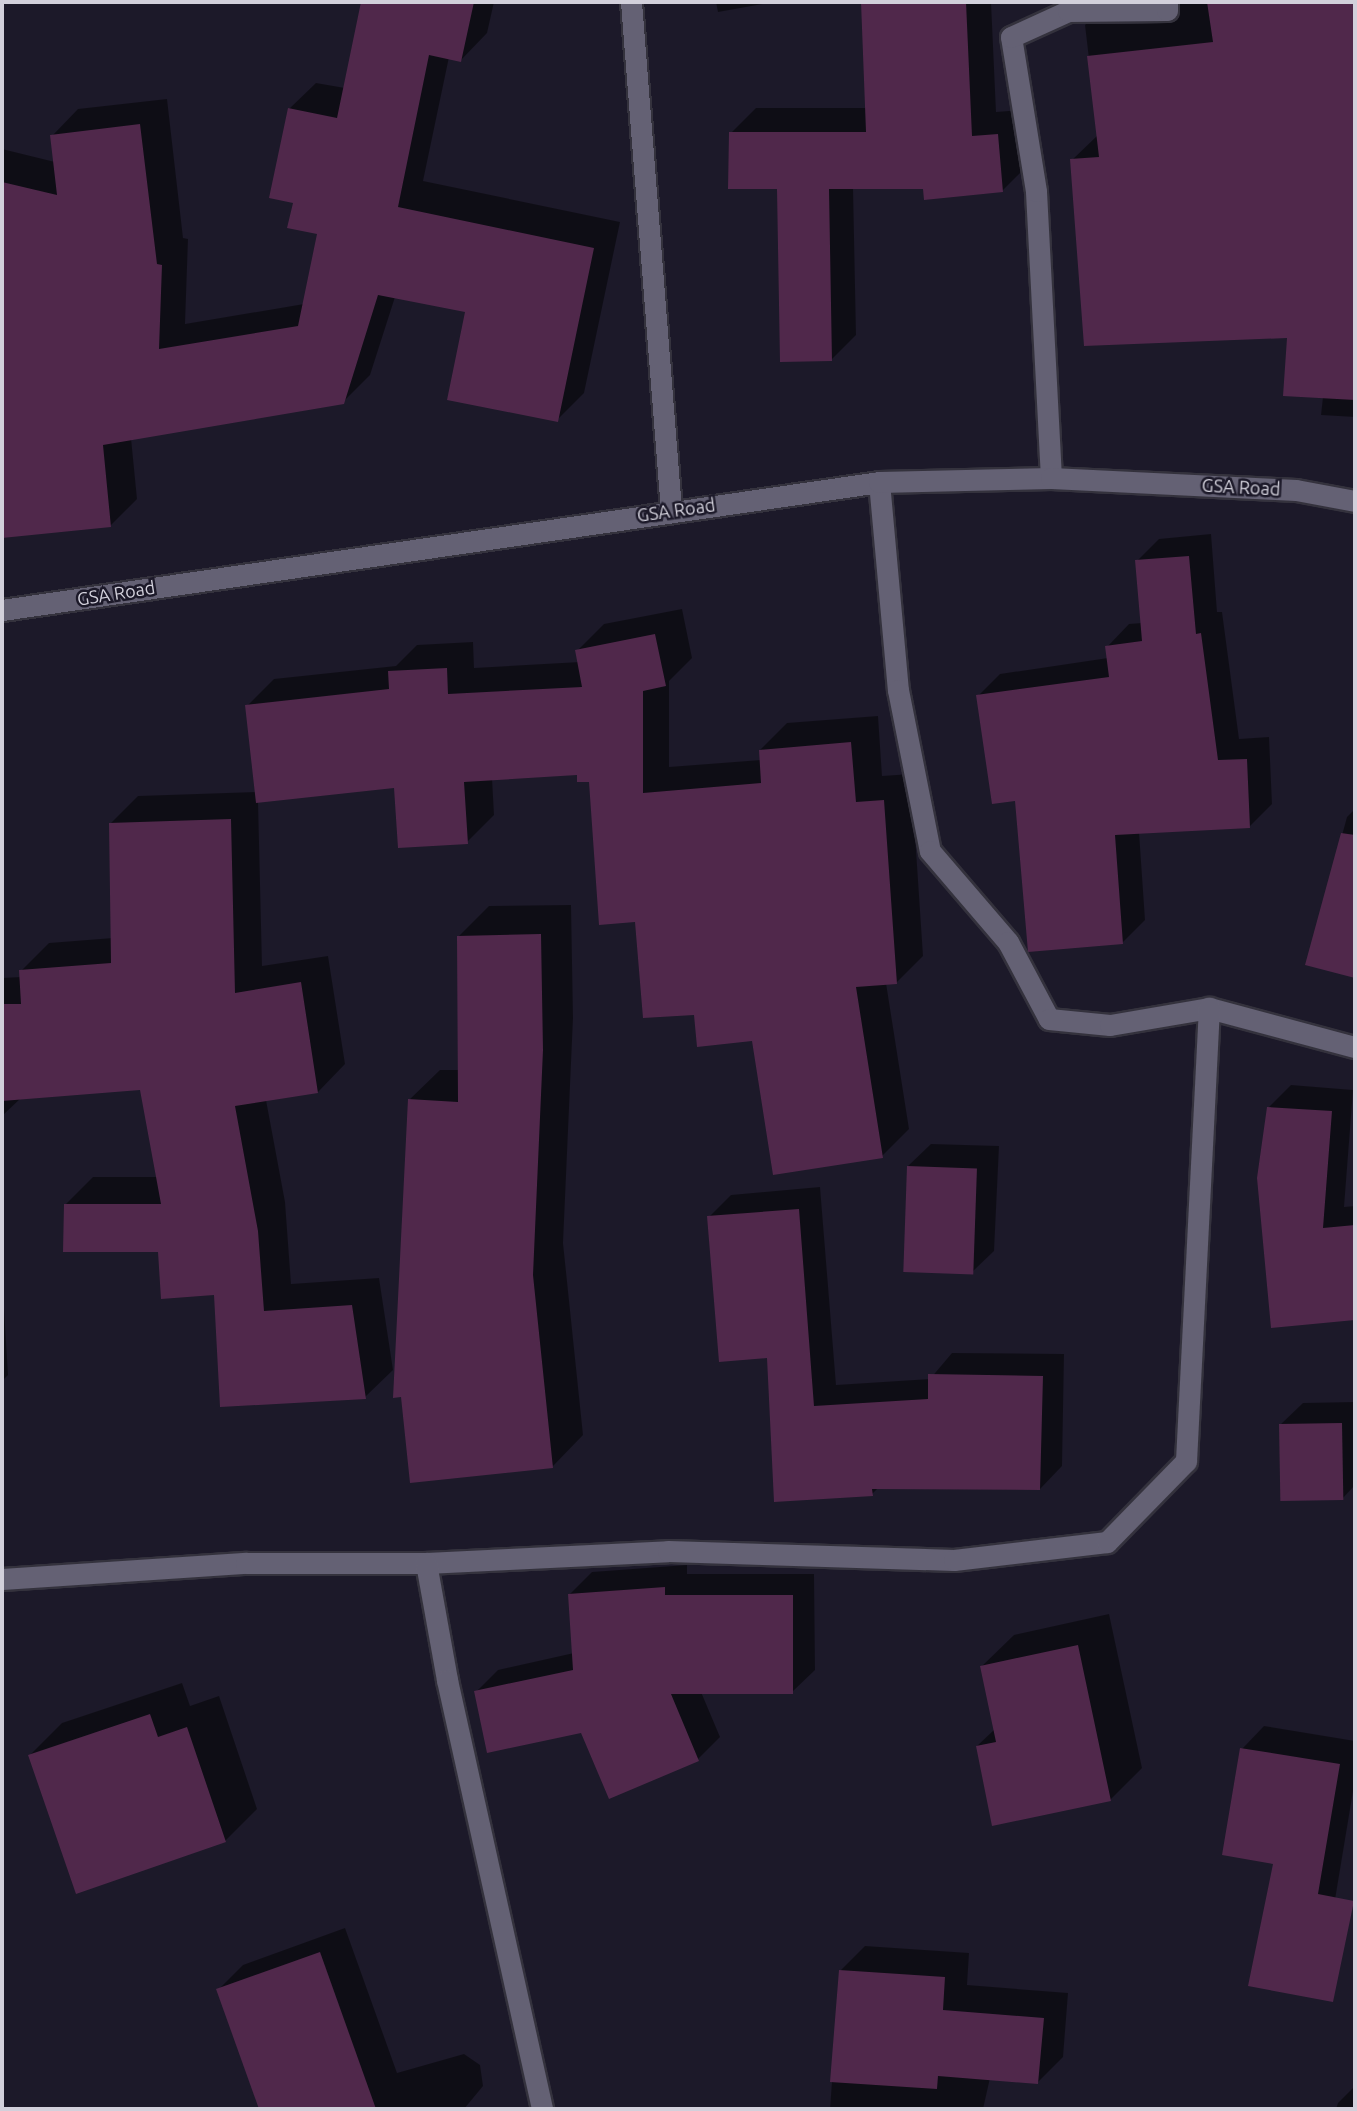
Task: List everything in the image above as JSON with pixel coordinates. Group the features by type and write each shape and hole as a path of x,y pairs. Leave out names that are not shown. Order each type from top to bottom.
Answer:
{"street":[{"path":"631,2 671,510"},
{"path":"1051,478 1037,191 1011,37 1068,11 1167,10 1167,2"},
{"name":"GSA Road","path":"2,610 671,510 879,482 1051,478 1296,490 1355,502"},
{"path":"879,482 898,690 930,851 1007,942 1049,1018 1110,1025 1209,1008 1355,1047"},
{"path":"2,1579 246,1563 426,1563 668,1551 954,1560 1107,1542 1186,1461 1209,1008"},
{"path":"426,1563 447,1680 542,2109"}],"building":[{"path":"361,2 474,2 461,62 429,55 398,207 594,248 558,422 447,400 465,312 378,295 344,404 103,445 111,527 2,538 2,182 57,195 50,135 140,124 157,264 162,265 159,349 298,326 317,234 287,228 293,203 269,198 288,108 337,118"},
{"path":"861,2 966,2 972,136 998,134 1003,192 924,200 923,189 829,189 832,361 780,362 777,189 728,189 729,132 866,132"},
{"path":"1207,2 1355,2 1355,400 1283,396 1287,338 1084,346 1070,159 1099,157 1087,56 1213,42"},
{"path":"1189,556 1196,634 1201,633 1218,760 1247,759 1250,828 1115,835 1123,944 1028,952 1015,801 992,804 976,695 1109,677 1105,646 1142,641 1135,560"},
{"path":"655,634 666,686 643,691 643,793 761,783 759,750 851,742 856,802 884,800 897,984 856,987 883,1158 773,1175 752,1041 697,1047 694,1015 643,1018 635,922 599,925 589,782 577,782 577,775 464,782 468,844 398,848 394,788 256,803 245,705 389,689 388,671 447,668 448,694 582,687 575,650"},
{"path":"231,819 235,993 301,982 318,1093 235,1106 258,1231 264,1311 352,1305 366,1399 220,1407 214,1295 161,1299 158,1252 63,1252 64,1204 161,1204 140,1090 2,1101 2,1004 21,1004 19,970 111,963 109,823"},
{"path":"1341,833 1355,835 1355,978 1305,965"},
{"path":"541,934 543,1050 533,1275 553,1468 410,1483 401,1397 393,1398 408,1099 458,1102 457,936"},
{"path":"1267,1107 1332,1111 1323,1228 1355,1225 1355,1320 1271,1328 1257,1178"},
{"path":"907,1166 977,1168 973,1274 903,1272"},
{"path":"799,1209 814,1406 928,1399 928,1374 1043,1376 1040,1490 872,1489 873,1496 774,1502 767,1358 719,1362 707,1216"},
{"path":"1342,1423 1343,1500 1280,1501 1279,1424"},
{"path":"665,1587 665,1595 793,1595 793,1694 671,1694 699,1761 609,1799 581,1733 487,1753 474,1691 573,1670 568,1594"},
{"path":"1078,1645 1111,1801 992,1826 976,1746 996,1742 980,1666"},
{"path":"150,1714 158,1737 187,1727 226,1842 76,1894 28,1755"},
{"path":"1240,1748 1340,1764 1318,1894 1354,1901 1333,2002 1248,1986 1273,1864 1222,1855"},
{"path":"320,1952 376,2109 259,2109 216,1989"},
{"path":"839,1970 945,1977 943,2010 1044,2018 1038,2084 938,2076 937,2089 830,2082"}]}
